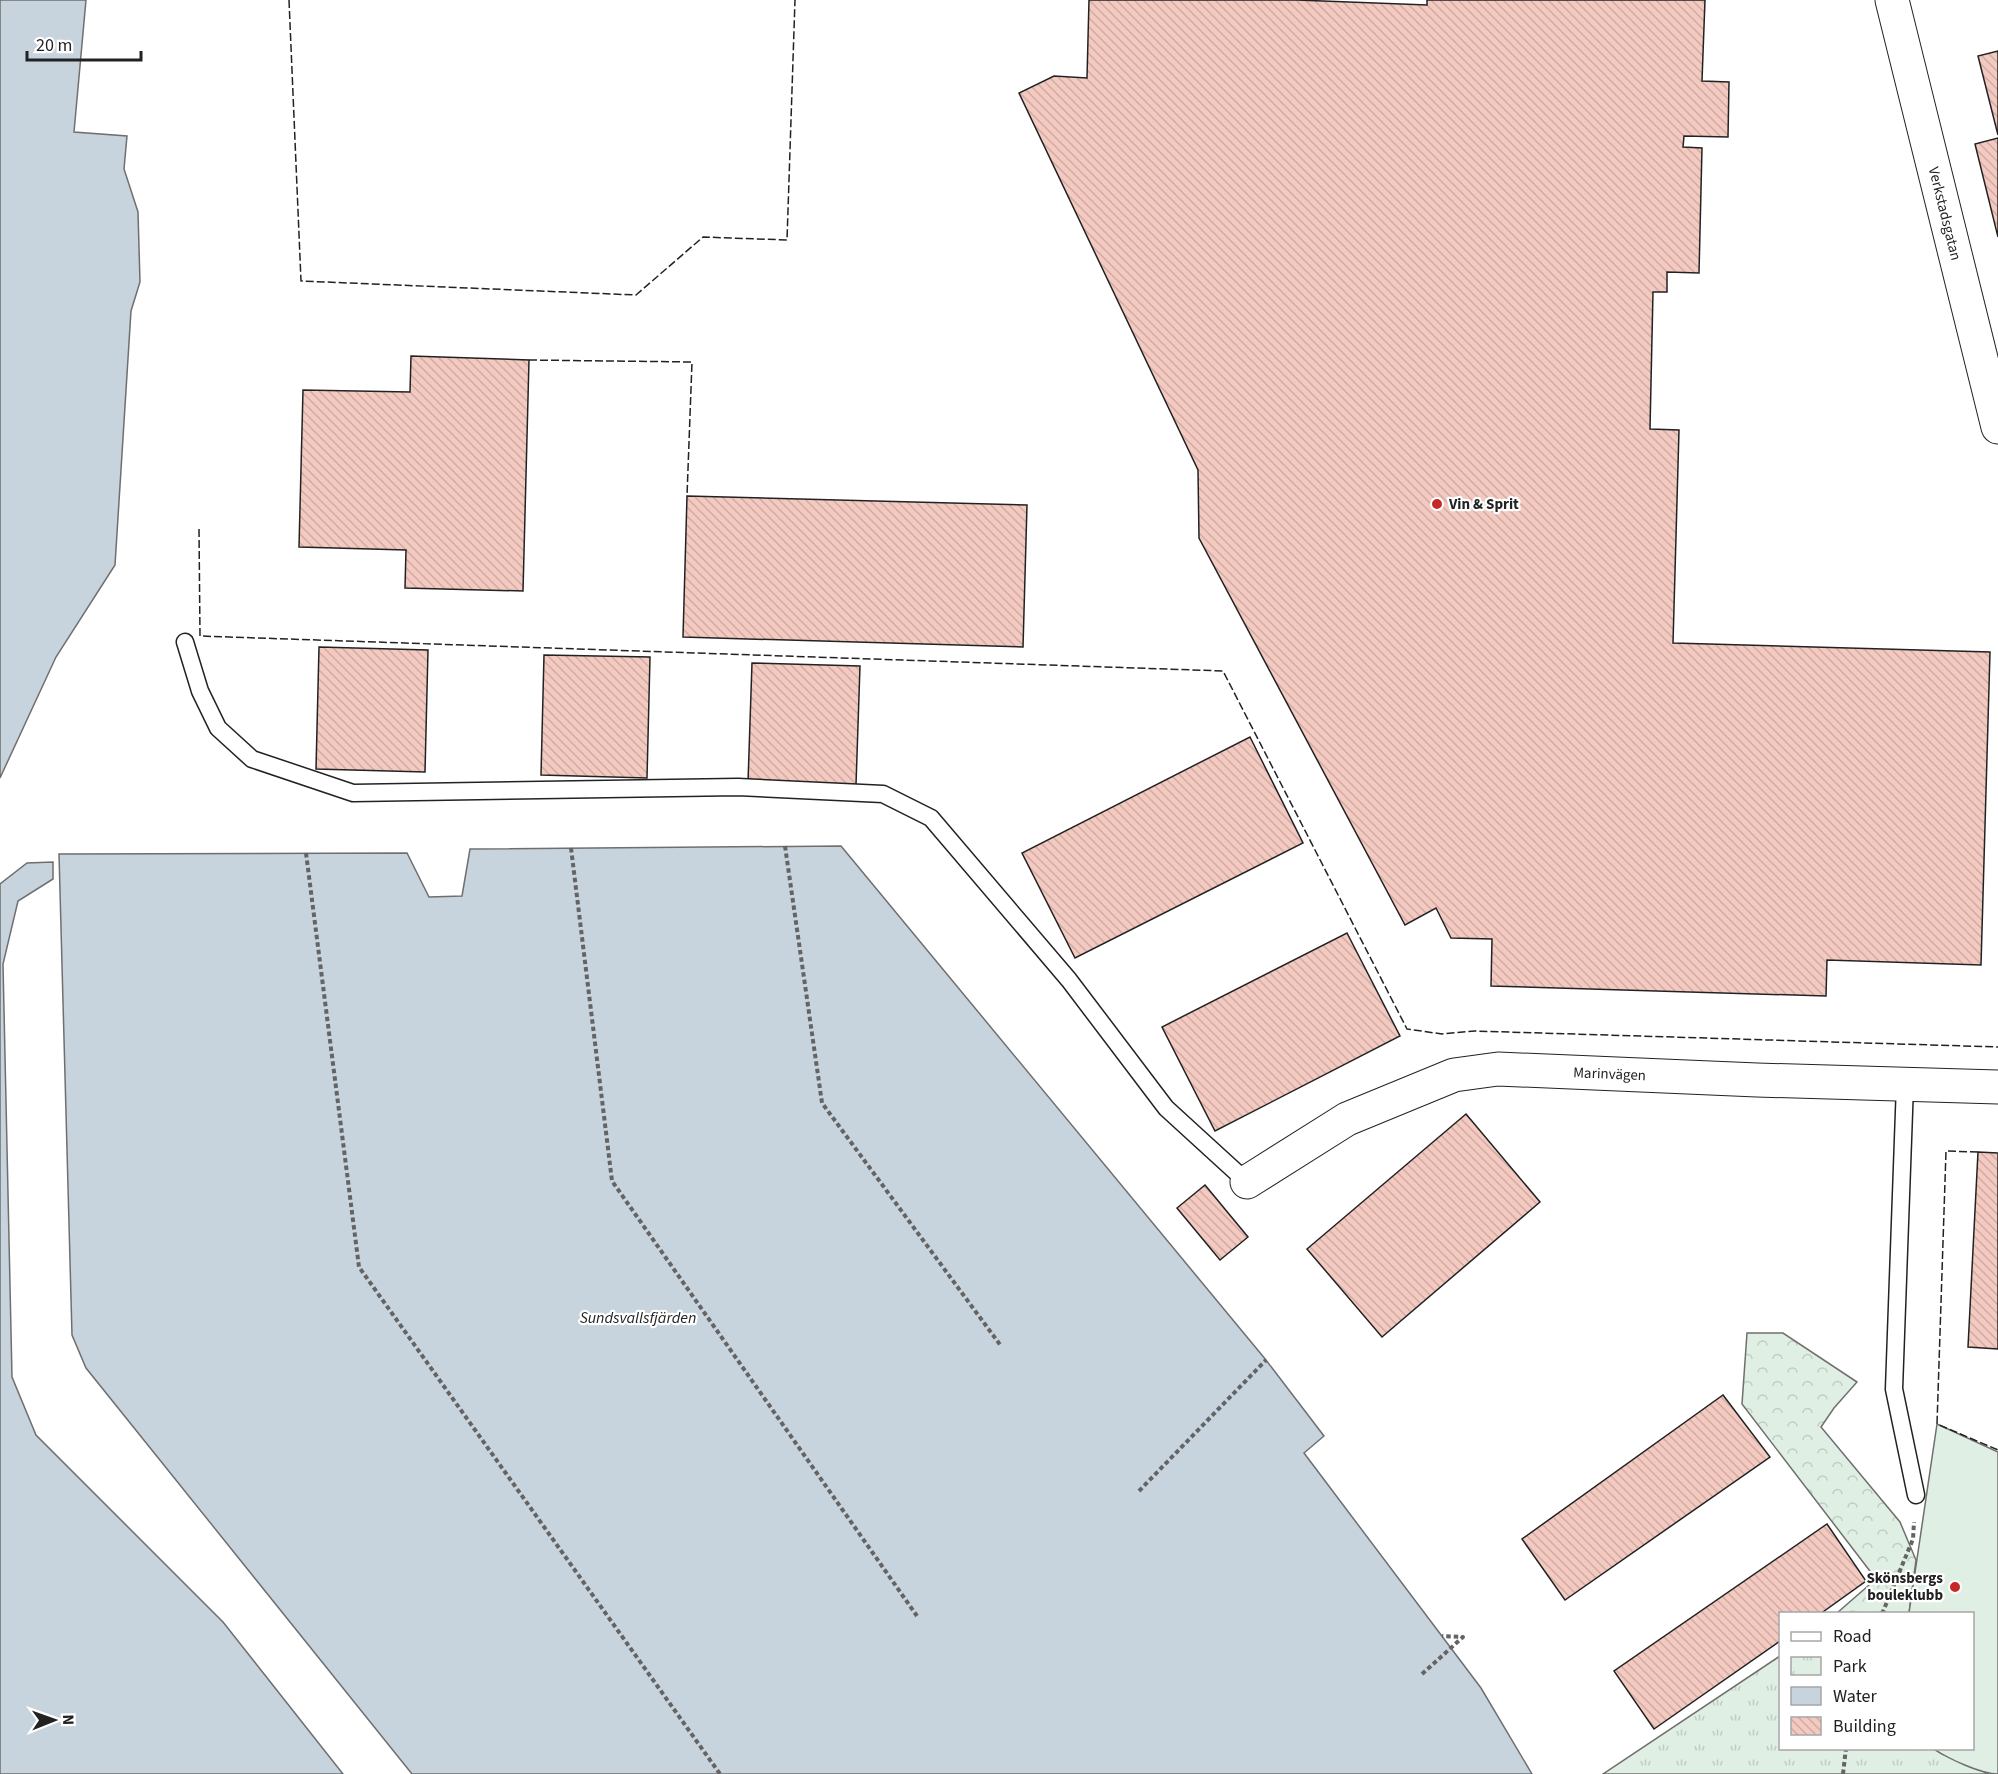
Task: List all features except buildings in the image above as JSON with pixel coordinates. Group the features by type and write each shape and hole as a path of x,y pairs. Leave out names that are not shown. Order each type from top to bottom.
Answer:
{"street":[{"name":"Verkstadsgatan","path":"1892,0 1998,427"},
{"name":"Marinvägen","path":"1247,1182 1347,1119 1454,1075 1498,1069 1998,1087"}],"lane":[{"path":"185,642 200,691 218,728 252,759 353,794 738,787 883,794 931,818 1069,980 1166,1108 1247,1182"},
{"path":"1905,1084 1894,1389 1916,1495"}],"path":[{"path":"785,846 822,1103 1001,1346"},
{"path":"571,848 612,1181 917,1616"},
{"path":"306,853 359,1267 720,1774"},
{"path":"1139,1491 1266,1360"},
{"path":"1883,1612 1913,1539 1916,1495"},
{"path":"1422,1674 1463,1637 1442,1636"},
{"path":"1843,1774 1846,1750"}],"green space":[{"path":"1747,1333 1783,1333 1857,1382 1821,1427 1900,1522 1916,1560 1909,1612 1838,1612 1876,1579 1742,1404"},
{"name":"Skönsbergs bouleklubb","path":"1937,1424 1998,1452 1998,1774 1983,1772 1936,1750 1974,1750 1974,1612 1909,1612"},
{"path":"1779,1657 1779,1750 1936,1750 1989,1774 1603,1774"}],"water":[{"path":"0,0 86,0 74,132 127,136 124,169 138,212 140,282 131,311 115,565 56,657 0,778"},
{"name":"Sundsvallsfjärden","path":"841,846 1266,1360 1324,1436 1304,1453 1481,1688 1532,1774 412,1774 86,1368 72,1335 59,854 407,853 429,897 462,896 470,849"},
{"path":"53,862 53,879 18,901 3,964 12,1377 36,1435 223,1622 343,1774 0,1774 0,884 27,863"}],"fence":[{"path":"289,0 301,281 636,295 703,237 787,240 795,0"},
{"path":"529,360 692,362 687,496"},
{"path":"199,529 200,636 1223,671 1407,1029 1442,1034 1475,1031 1998,1047"},
{"path":"1978,1152 1946,1151 1937,1424 1998,1450"}],"place":[{"name":"Vin & Sprit","path":"1437,504"},
{"name":"Skönsbergs bouleklubb","path":"1955,1587"}]}
